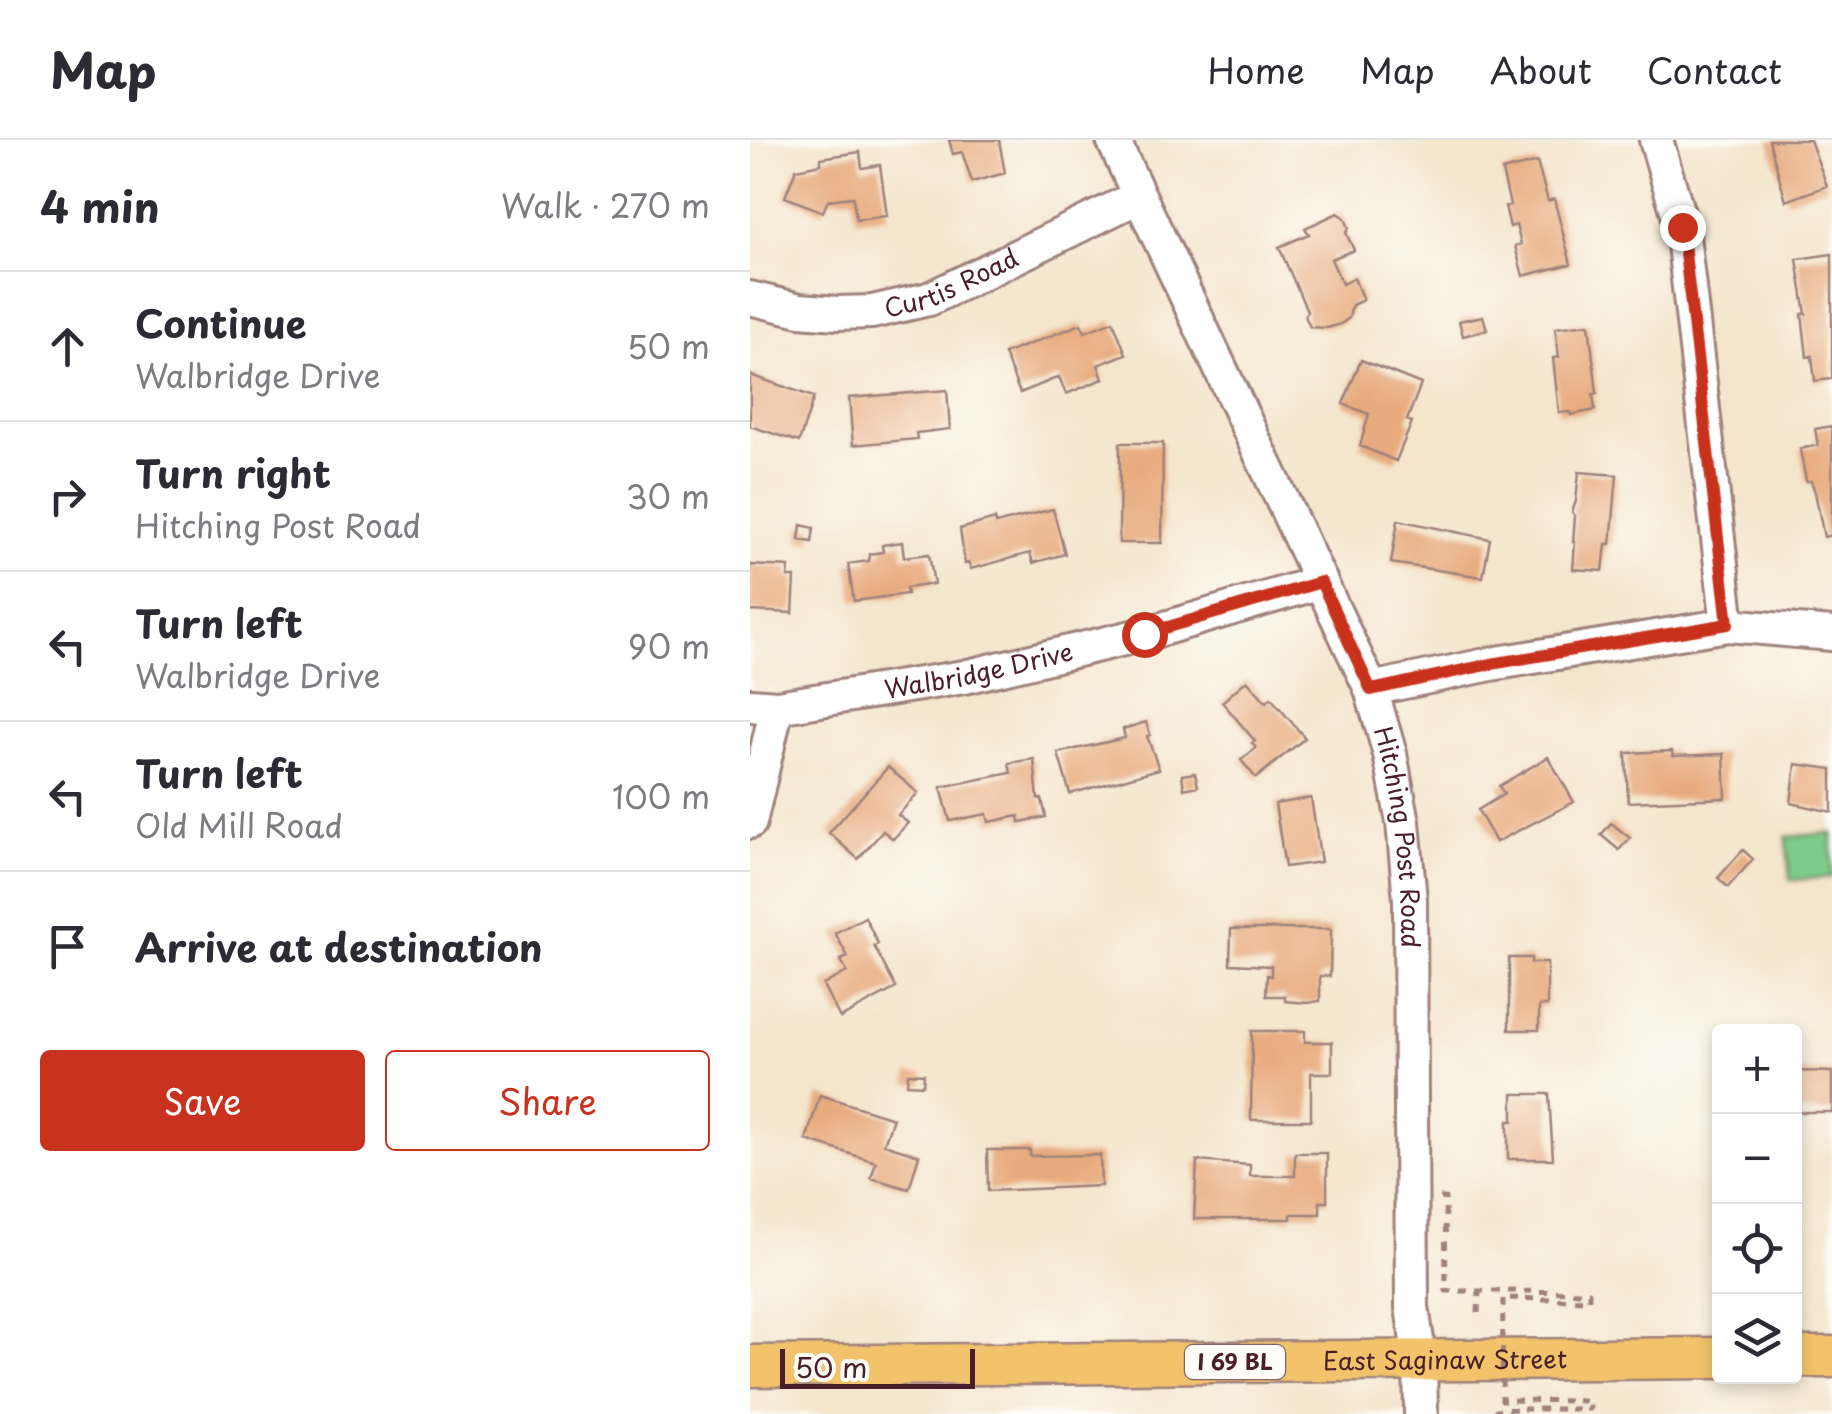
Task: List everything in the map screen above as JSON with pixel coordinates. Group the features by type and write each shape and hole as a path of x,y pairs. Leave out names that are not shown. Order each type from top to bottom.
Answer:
{"main road":[{"path":"1802,1357 1832,1357"},
{"name":"East Saginaw Street","path":"750,1366 1712,1358"}],"street":[{"name":"Hitching Post Road","path":"1113,140 1371,690 1390,754 1403,822 1410,900 1412,1306 1420,1360 1421,1414"},
{"path":"1656,140 1682,227 1728,624"},
{"name":"Curtis Road","path":"750,298 800,310 837,313 872,312 930,299 1138,197"},
{"name":"Walbridge Drive","path":"764,706 872,694 1000,668 1144,634 1321,582"},
{"path":"1371,690 1491,664 1728,624 1832,634"},
{"path":"750,822 764,706"}],"path":[{"path":"1412,1199 1445,1198 1446,1291 1589,1292 1590,1300 1503,1298 1502,1400 1590,1401 1590,1409 1496,1410 1496,1414"},
{"path":"1478,1314 1479,1291"}],"green space":[{"path":"1832,833 1832,877 1790,880 1786,837"}],"building":[{"path":"949,140 999,140 1005,173 972,182 962,152 953,154"},
{"path":"1769,140 1810,140 1827,186 1786,201"},
{"path":"860,152 862,168 880,165 887,216 856,220 853,197 828,200 823,212 785,197 796,169 821,164 821,158"},
{"path":"1537,162 1548,201 1554,199 1571,264 1523,276 1515,246 1521,244 1516,225 1510,227 1505,206 1510,205 1502,171"},
{"path":"1338,213 1345,218 1349,228 1346,233 1354,250 1331,259 1342,284 1354,278 1363,300 1352,305 1349,318 1341,324 1310,327 1279,247 1309,234 1305,228"},
{"path":"1832,254 1832,379 1815,381 1812,356 1807,357 1802,314 1806,314 1797,259"},
{"path":"1483,316 1487,330 1463,336 1459,321"},
{"path":"1113,321 1126,354 1098,365 1103,379 1066,394 1059,377 1020,393 1004,354 1081,324 1085,332"},
{"path":"1589,324 1597,393 1593,394 1595,410 1559,413 1553,358 1559,357 1555,328"},
{"path":"1361,360 1421,384 1407,420 1412,422 1396,461 1360,446 1369,414 1343,404"},
{"path":"750,375 814,397 799,442 750,426"},
{"path":"947,390 950,429 916,433 917,439 853,445 849,398"},
{"path":"1832,426 1832,535 1824,537 1815,492 1811,481 1806,481 1800,449 1818,445 1815,429"},
{"path":"1120,443 1163,443 1162,543 1119,543"},
{"path":"1579,472 1617,475 1611,544 1606,544 1603,571 1573,569 1572,512"},
{"path":"1053,509 1065,554 1033,563 1030,553 971,569 969,563 965,564 960,529"},
{"path":"1398,520 1490,539 1483,577 1391,563"},
{"path":"801,525 814,528 812,542 799,540"},
{"path":"902,542 904,557 929,554 934,584 906,588 907,594 854,601 848,564 869,561 869,554 883,552 882,545"},
{"path":"750,565 789,567 788,577 795,577 793,613 750,611"},
{"path":"1247,680 1266,702 1271,698 1305,738 1256,778 1241,760 1256,748 1252,743 1255,741 1222,702"},
{"path":"1146,722 1159,769 1070,794 1058,753 1125,738 1123,729"},
{"path":"1672,751 1673,756 1724,754 1726,798 1628,802 1626,753"},
{"path":"1548,757 1574,802 1496,842 1478,810 1504,794 1499,786"},
{"path":"1034,759 1038,799 1042,799 1046,817 1020,822 1019,816 989,822 987,814 950,821 941,787 1011,773 1009,763"},
{"path":"1796,764 1832,769 1832,812 1791,803"},
{"path":"888,767 918,793 898,815 908,823 893,839 883,831 858,859 829,833"},
{"path":"1195,773 1198,786 1184,789 1182,775"},
{"path":"1311,798 1321,862 1285,867 1275,804"},
{"path":"1611,823 1630,838 1619,850 1601,835"},
{"path":"1743,850 1753,859 1728,887 1718,878"},
{"path":"865,917 878,944 874,946 896,988 840,1018 823,985 847,972 841,960 848,957 835,933"},
{"path":"1231,929 1331,929 1330,976 1320,976 1320,1001 1285,1001 1285,996 1266,996 1271,966 1230,964"},
{"path":"1509,958 1547,963 1547,1006 1539,1006 1539,1030 1509,1030"},
{"path":"1252,1031 1305,1031 1305,1042 1332,1042 1332,1073 1311,1073 1311,1120 1251,1120"},
{"path":"1802,1071 1832,1072 1832,1112 1802,1112"},
{"path":"908,1073 924,1074 923,1085 907,1084"},
{"path":"1513,1094 1549,1094 1553,1159 1508,1159"},
{"path":"820,1095 893,1118 884,1144 919,1155 909,1189 871,1178 876,1162 806,1140"},
{"path":"987,1150 1030,1150 1030,1156 1100,1155 1101,1186 988,1191"},
{"path":"1295,1153 1327,1153 1327,1202 1320,1202 1320,1214 1291,1214 1291,1219 1194,1219 1197,1161 1250,1165 1250,1176 1295,1176"}],"route":[{"path":"1144,634 1321,582 1371,690 1491,664 1728,624 1682,227"}]}
